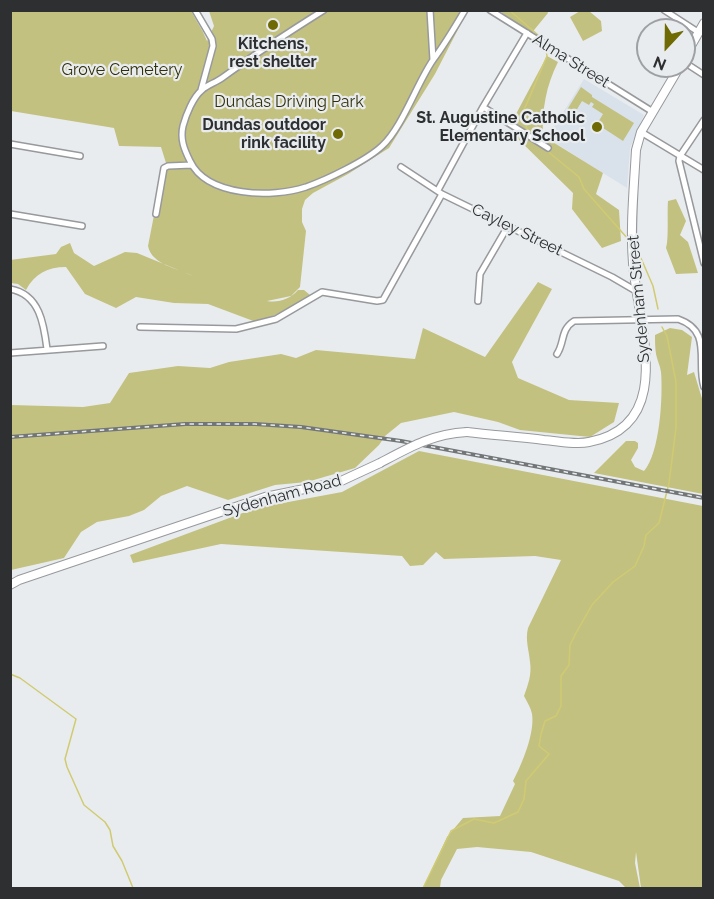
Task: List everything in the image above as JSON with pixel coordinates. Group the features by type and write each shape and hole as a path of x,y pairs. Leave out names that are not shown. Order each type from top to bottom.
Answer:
{"main road":[{"path":"696,36 704,23"},
{"name":"Sydenham Street","path":"519,437 582,443 604,438 627,423 636,414 643,400 646,386 645,350 636,291 632,237 636,150 641,132 673,78"},
{"name":"Sydenham Road","path":"10,585 265,497 339,482 433,437 467,432 519,437"}],"street":[{"path":"195,10 212,39 213,52 201,90 192,104 182,130 182,142 192,165 200,174 222,188 261,192 286,191 305,187 329,177 375,151 389,138 433,60 465,10"},
{"path":"201,90 324,10"},
{"path":"430,10 433,60"},
{"name":"Alma Street","path":"490,10 653,112"},
{"path":"664,10 698,32"},
{"path":"140,327 236,329 276,320 322,292 376,301 383,300 483,107 527,33"},
{"path":"483,107 548,148"},
{"path":"704,120 680,156 679,165 704,263"},
{"path":"641,132 704,170"},
{"path":"10,144 80,156"},
{"path":"156,214 164,168 192,165"},
{"name":"Cayley Street","path":"401,167 440,192 636,291"},
{"path":"10,214 82,226"},
{"path":"478,302 480,274 508,226"},
{"path":"10,289 31,299 40,312 45,328 47,349"},
{"path":"557,354 561,348 564,331 574,321 678,319 691,326 701,336 704,387"},
{"path":"10,353 103,346"}],"shaded area":[{"name":"St. Augustine Catholic Elementary School","path":"584,79 644,115 630,148 627,188 547,138"}],"green space":[{"name":"Dundas Driving Park","path":"465,10 467,12 435,74 389,148 305,200 302,222 306,231 300,287 291,296 298,290 304,290 310,295 291,309 256,322 208,304 174,303 136,297 116,308 85,294 66,267 42,272 26,290 18,284 11,283 10,260 56,254 61,247 70,243 74,253 94,266 125,252 137,253 164,264 154,258 148,246 163,169 169,163 166,163 161,147 119,146 114,128 11,111 11,11 191,11 207,41 214,26 209,11","holes":["291,296 276,301 267,301"]},
{"path":"547,10 548,13 530,35 500,11"},
{"path":"580,11 589,11 601,21 602,31 583,41 570,17"},
{"path":"547,56 558,62 550,80 546,98 543,136 603,173 596,194 619,210 621,241 602,248 572,209 573,193 514,135 516,114"},
{"path":"581,87 592,97 634,123 623,141 597,124 603,114 592,107 594,104 591,102 589,105 582,101 576,111 572,109 566,120 562,118"},
{"path":"676,199 686,221 680,235 688,242 698,273 676,274 666,248 668,201"},
{"path":"538,282 552,289 512,362 518,378 569,400 619,403 614,422 590,437 520,430 498,422 454,412 401,423 385,436 355,468 307,482 275,485 228,500 187,486 161,496 144,510 129,516 97,522 81,532 64,558 11,570 11,405 83,407 110,403 129,373 178,366 210,368 229,362 281,354 296,358 316,350 415,359 423,328 485,357"},
{"path":"670,328 682,330 692,337 687,375 694,372 703,402 703,494 594,473 626,441 638,443 638,448 631,460 635,467 644,471 649,463 657,438 661,395 661,372 656,354 655,335"},
{"path":"419,451 703,506 703,888 641,888 636,852 635,863 640,888 626,888 619,881 531,852 477,847 457,849 441,880 440,888 423,888 447,837 463,818 500,816 515,784 513,781 532,730 531,712 524,696 530,671 527,632 561,560 535,556 444,559 436,552 423,565 410,566 402,556 221,544 133,563 130,555 256,508 342,492"}],"waterway":[{"path":"509,10 545,41"},
{"path":"529,133 525,124 524,110 547,56 546,50"},
{"path":"546,150 579,177 584,189 628,239"},
{"path":"637,249 653,286 658,309"},
{"path":"423,888 451,831 474,819 494,823 518,812 524,799 526,781 549,754 539,746 541,734 545,721 556,716 561,706 561,676 569,665 570,645 592,605 613,582 635,566 646,535 659,523 669,483 676,428 676,382 667,336 662,327"},
{"path":"10,674 20,678 76,719 65,759 67,767 84,805 105,822 110,830 113,846 133,888"}],"railway":[{"path":"10,437 185,424 255,424 301,427 401,441 704,498"}],"place":[{"name":"Kitchens, rest shelter","path":"273,25"},
{"name":"St. Augustine Catholic Elementary School","path":"597,127"},
{"name":"Dundas outdoor rink facility","path":"338,134"}],"park label":[{"name":"Grove Cemetery","path":"122,70"}]}
